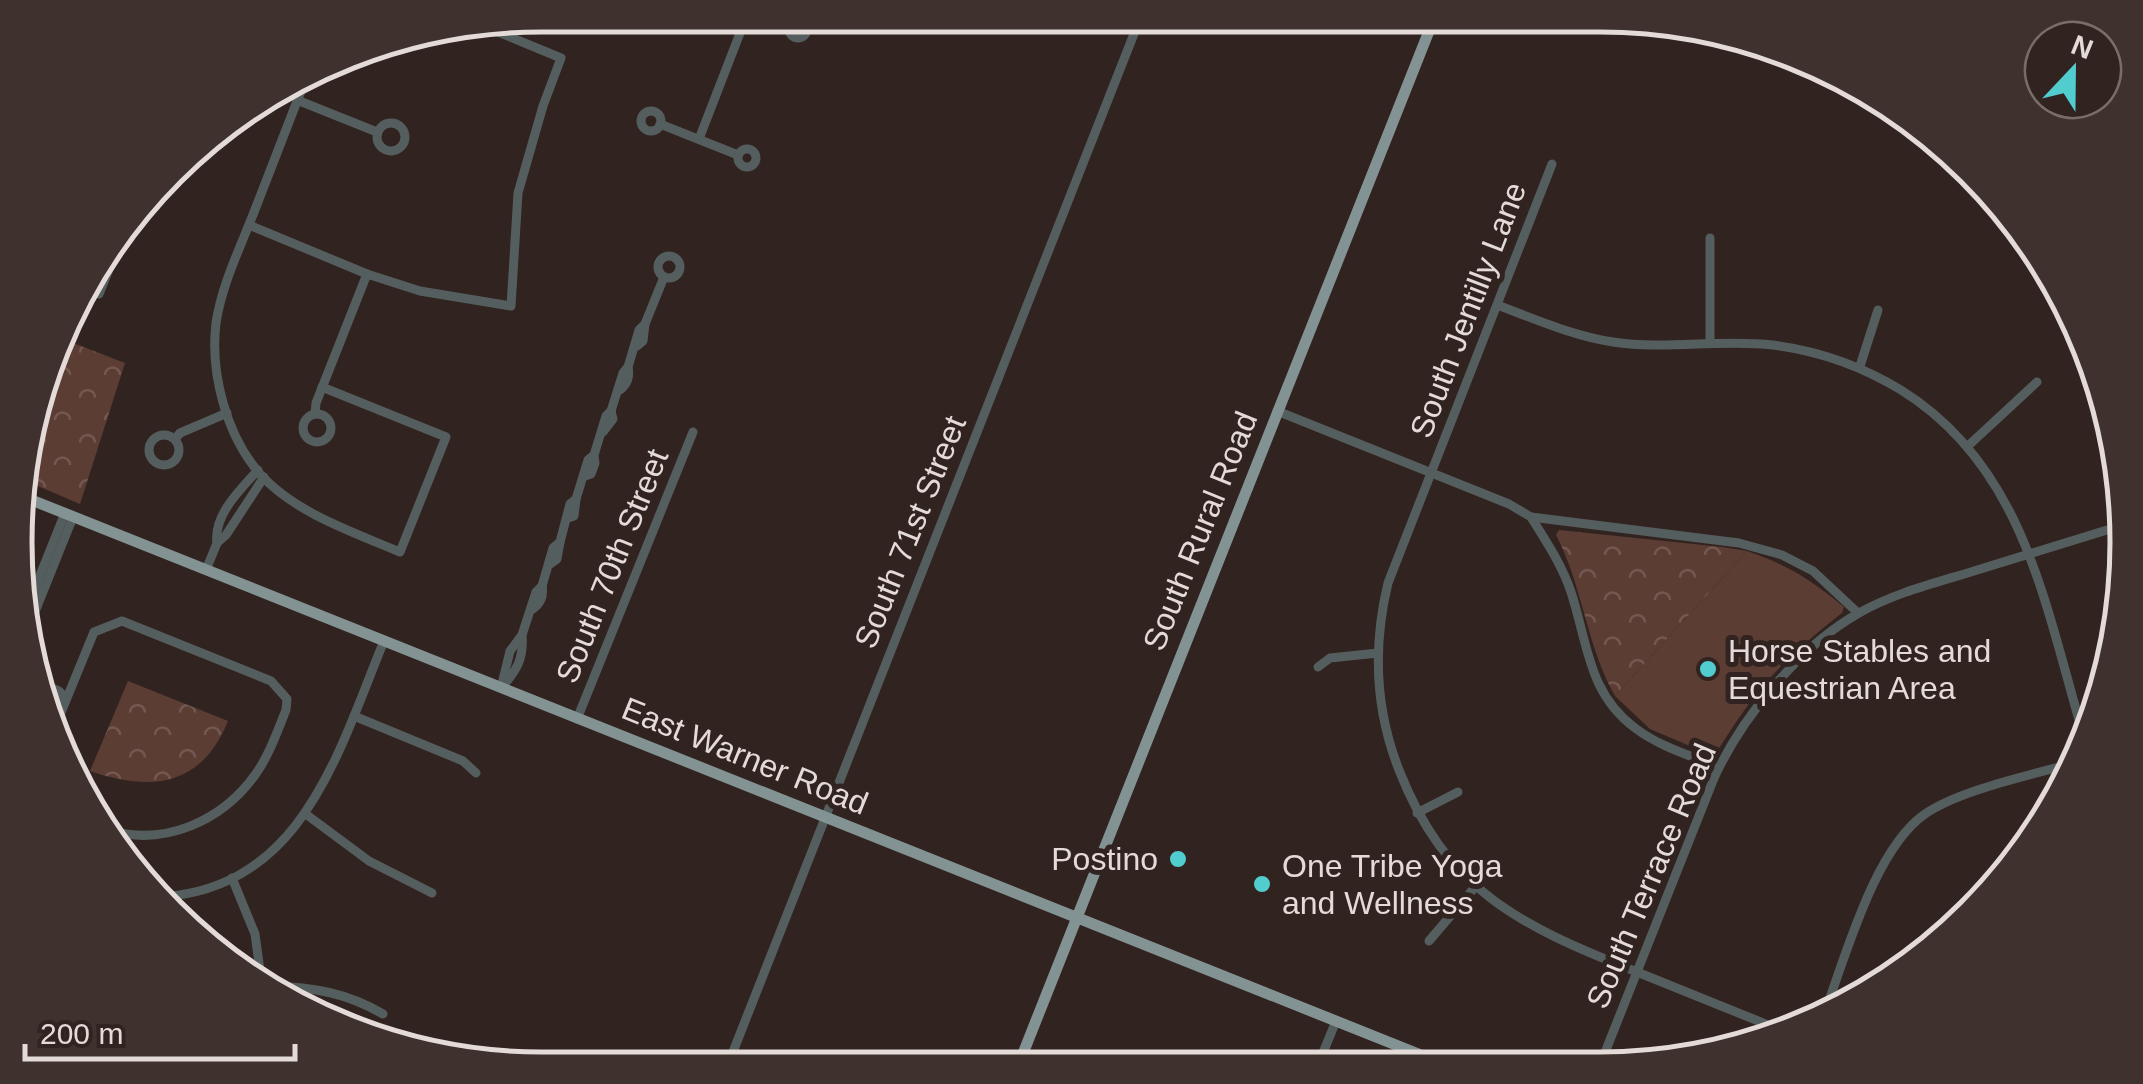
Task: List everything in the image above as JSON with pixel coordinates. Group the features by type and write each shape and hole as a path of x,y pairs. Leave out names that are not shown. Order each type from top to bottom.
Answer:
{"main road":[{"name":"South Rural Road","path":"1023,1052 1429,32"},
{"name":"East Warner Road","path":"35,501 1414,1052"}],"street":[{"path":"698,139 740,32"},
{"name":"South 71st Street","path":"733,1052 1136,32"},
{"path":"249,226 366,274 420,291 511,306 518,193 561,58 504,34"},
{"path":"299,94 226,286 216,324 216,368 226,413 240,443 261,473 298,505 400,552 446,437 322,387"},
{"path":"297,100 377,132"},
{"path":"660,124 738,155"},
{"name":"South Jentilly Lane","path":"1552,164 1388,582 1378,653 1379,695 1390,748 1417,813 1440,849 1500,907 1547,935 1765,1024"},
{"path":"1710,238 1710,343"},
{"path":"315,414 366,274"},
{"path":"501,688 510,651 522,636 532,609 539,605 542,586 550,564 557,559 568,518 574,516 576,500 596,463 594,455 613,418 611,410 620,390 626,386 628,367 646,332 645,324 664,277"},
{"path":"1497,305 1578,336 1617,343 1710,343 1818,352 1860,366 1930,408 1969,445 2001,492 2030,554 2079,719"},
{"path":"1860,366 1878,310"},
{"path":"1969,445 2038,382"},
{"path":"1277,411 1510,504 1531,517 1739,543 1782,554 1814,571 1858,613"},
{"path":"174,439 226,413"},
{"name":"South 70th Street","path":"577,718 692,432"},
{"path":"218,542 216,532 233,500 261,473"},
{"path":"206,570 218,542 226,536 261,473"},
{"path":"233,500 242,507"},
{"path":"35,591 69,515"},
{"path":"37,605 69,515"},
{"path":"1531,517 1571,592 1588,665 1605,698 1634,728 1658,743 1719,767"},
{"name":"South Terrace Road","path":"1605,1052 1719,767 1762,698 1800,660 1858,613 1912,590 2110,529"},
{"path":"61,710 94,632 122,621 271,681 287,699 271,747 239,796 220,811 182,830 125,835"},
{"path":"176,896 232,878 257,865 306,815 328,778 384,641"},
{"path":"1318,667 1330,658 1378,653"},
{"path":"55,689 66,699"},
{"path":"58,700 66,699"},
{"path":"354,716 463,760 476,772"},
{"path":"1831,996 1879,873 1900,838 1926,814 1963,797 2057,768"},
{"path":"1417,813 1458,792"},
{"path":"306,815 369,861 432,894"},
{"path":"232,878 255,934 259,966"},
{"path":"1429,941 1475,887"},
{"path":"297,988 356,998 383,1014"},
{"path":"1324,1052 1336,1021"}],"green space":[{"path":"73,343 125,363 80,504 36,485 50,410"},
{"path":"1559,530 1747,551 1615,696 1597,656 1573,574 1556,535"},
{"name":"Horse Stables and Equestrian Area","path":"1747,551 1798,574 1844,607 1772,676 1711,755 1650,729 1615,696"},
{"path":"128,681 228,721 204,760 172,779 153,782 112,778 90,771"}],"place":[{"name":"Horse Stables and Equestrian Area","path":"1708,669"},
{"name":"Postino","path":"1178,859"},
{"name":"One Tribe Yoga and Wellness","path":"1262,884"}]}
